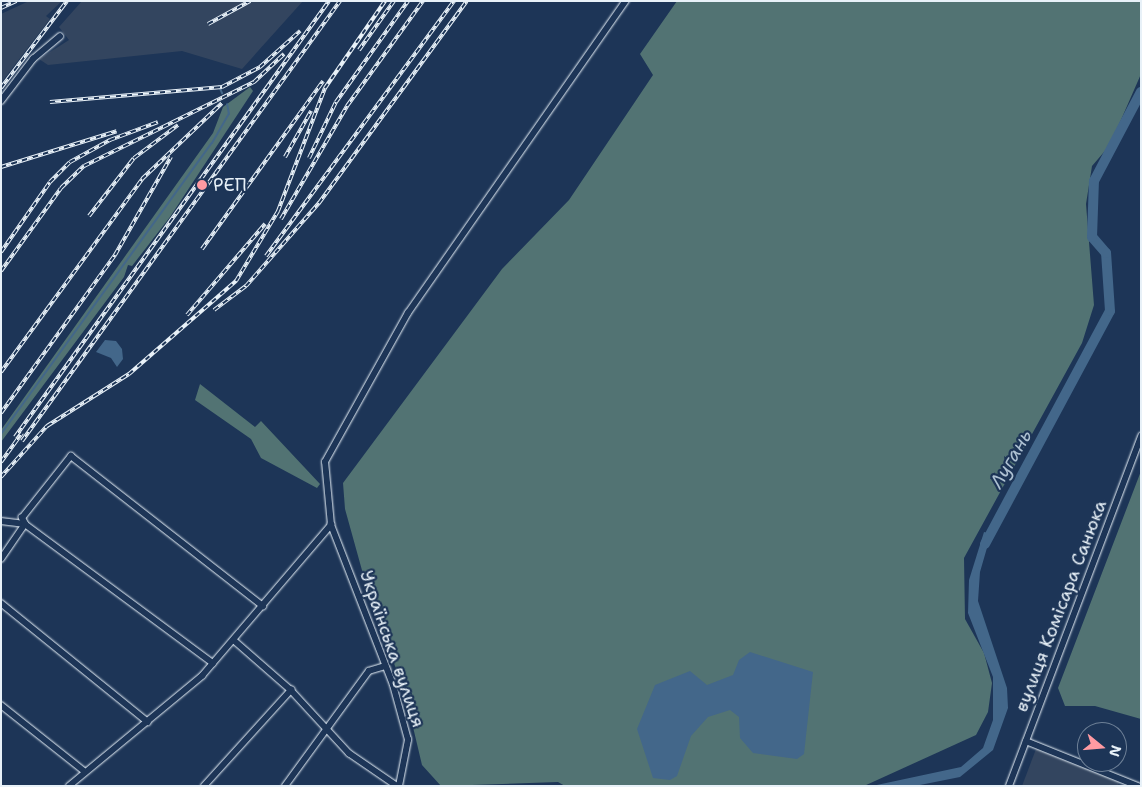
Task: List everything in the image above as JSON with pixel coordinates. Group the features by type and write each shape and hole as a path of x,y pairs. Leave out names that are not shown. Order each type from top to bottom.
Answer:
{"street":[{"name":"Українська вулиця","path":"398,786 408,740 385,666 331,525 324,462 408,313 626,1"},
{"path":"1,101 33,59 60,36"},
{"name":"вулиця Комісара Санюка","path":"1009,786 1141,436"},
{"path":"213,663 25,524 22,518 71,456 263,606"},
{"path":"1,521 25,524"},
{"path":"1,559 25,524"},
{"path":"69,786 83,770 148,722 236,641 331,525"},
{"path":"1,603 148,722"},
{"path":"236,641 291,690 325,731 398,786"},
{"path":"286,786 369,671 385,666"},
{"path":"204,786 291,690"},
{"path":"1,705 83,770"},
{"path":"1026,741 1138,786"}],"shaded area":[{"path":"29,1 62,1 46,16 50,19 1,83 1,14"},
{"path":"82,1 303,1 242,69 182,51 48,65 39,59 69,40 59,27"},
{"path":"105,340 116,341 122,349 123,359 117,367 111,358 96,352"},
{"path":"984,532 991,534 980,572 978,601 1007,688 1008,708 993,750 960,777 915,786 872,786 961,767 983,748 993,720 993,677 968,613 969,580"},
{"path":"750,652 813,672 804,754 797,759 753,753 740,738 739,717 730,710 708,717 691,736 677,776 670,780 653,778 637,729 655,685 690,671 707,685 733,675 739,660"},
{"path":"1036,749 1077,765 1077,772 1094,772 1119,782 1118,786 1022,786"}],"green space":[{"path":"677,1 1141,1 1141,74 1110,145 1092,166 1086,204 1094,305 1082,343 964,558 965,619 984,653 992,683 988,712 976,735 864,786 565,786 558,782 441,786 422,765 404,689 373,610 345,509 343,483 502,269 569,200 653,75 640,54"},
{"path":"250,87 253,91 170,217 132,266 128,265 124,277 1,442 1,430 213,133 223,107"},
{"path":"200,384 255,427 261,421 320,484 317,488 261,458 251,439 195,400"},
{"path":"1141,471 1141,719 1095,706 1065,706 1058,688"}],"waterway":[{"path":"219,86 222,93"},
{"name":"Лугань","path":"985,544 1110,311 1106,253 1092,237 1094,181 1141,92"},
{"path":"1,434 212,143 229,114 227,104"}],"railway":[{"path":"1,8 16,1"},
{"path":"1,88 67,1"},
{"path":"208,24 250,1"},
{"path":"15,437 329,1"},
{"path":"22,441 340,1"},
{"path":"1,477 47,426 129,374 236,281 278,211 325,88 385,1"},
{"path":"359,50 394,1"},
{"path":"309,158 336,102 408,1"},
{"path":"281,219 347,106 423,1"},
{"path":"266,256 454,1"},
{"path":"214,310 246,286 319,203 467,1"},
{"path":"50,102 222,87 260,67 300,31"},
{"path":"1,271 61,188 84,166 254,82 284,54"},
{"path":"202,249 323,81"},
{"path":"1,372 142,179 222,103"},
{"path":"285,157 311,111"},
{"path":"1,252 50,182 70,162 110,140 158,122"},
{"path":"89,216 134,158 178,125"},
{"path":"1,167 117,131"},
{"path":"1,413 115,255 171,157"},
{"path":"187,315 265,224"},
{"path":"1,462 22,433"}],"place":[{"name":"РЕП","path":"202,185"}]}
